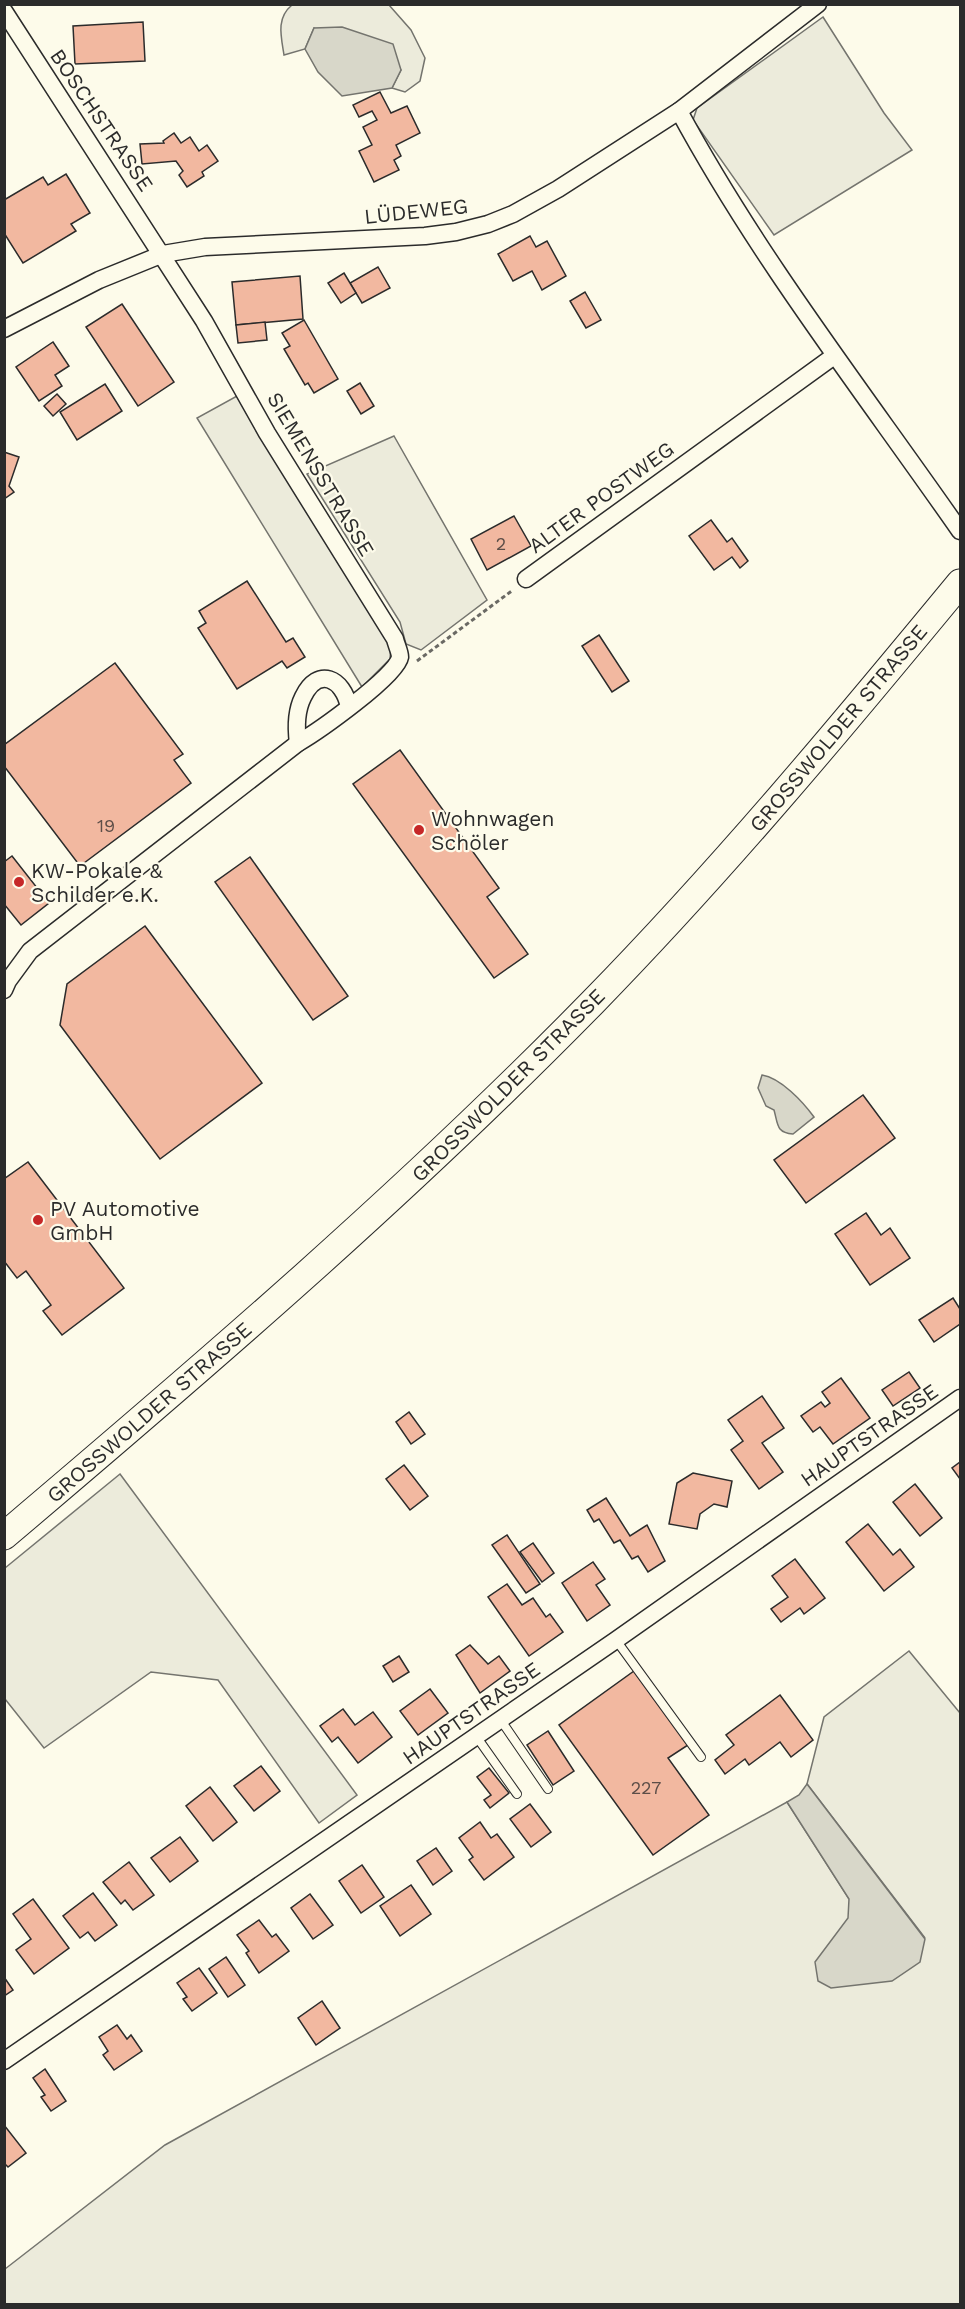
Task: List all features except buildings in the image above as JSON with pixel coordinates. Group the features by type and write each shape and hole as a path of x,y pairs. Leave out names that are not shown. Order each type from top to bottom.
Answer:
{"main road":[{"name":"GROSSWOLDER STRASSE","path":"4,1536 308,1276 450,1144 586,1009 723,863 960,583"}],"street":[{"name":"LÜDEWEG","path":"4,329 99,280 163,254 205,247 424,236 456,232 488,224 513,214 558,189 679,111 818,4"},
{"name":"BOSCHSTRASSE","path":"4,11 163,254"},
{"path":"679,111 711,170 834,356 960,531"},
{"name":"SIEMENSSTRASSE","path":"163,254 267,433 395,639 400,656 393,671"},
{"name":"ALTER POSTWEG","path":"526,579 834,356"},
{"path":"4,990 30,951 298,743 320,730 393,671"},
{"path":"298,743 297,716 303,696 314,683 325,678 337,682 346,693 348,707"},
{"name":"HAUPTSTRASSE","path":"4,2061 616,1640 960,1398"}],"lane":[{"path":"616,1640 701,1757"},
{"path":"500,1719 548,1789"},
{"path":"476,1736 517,1794"}],"path":[{"name":"ALTER POSTWEG","path":"393,671 403,672 501,601 526,579"}],"shaded area":[{"path":"292,5 389,5 411,30 425,58 420,81 405,92 392,88 401,70 314,28 305,49 284,55 281,28 284,16"},
{"path":"823,17 884,113 912,150 774,235 693,120 697,108"},
{"path":"342,27 393,44 401,70 392,88 342,96 318,72 305,49 314,28"},
{"path":"237,396 391,645 390,659 362,687 197,418"},
{"path":"394,436 487,600 421,650 406,644 400,622 307,474"},
{"path":"762,1075 784,1086 814,1117 793,1134 783,1132 777,1123 774,1110 766,1106 758,1088"},
{"path":"120,1474 357,1795 319,1823 218,1680 151,1672 44,1748 5,1699 5,1568"},
{"path":"909,1651 960,1713 960,2304 5,2304 5,2269 165,2145 787,1802 849,1899 925,1938 807,1784 824,1717"},
{"path":"807,1784 925,1939 920,1962 892,1981 831,1988 818,1981 815,1962 848,1918 849,1899 787,1802 799,1795"}],"place":[{"name":"Wohnwagen Schöler","path":"419,830"},
{"name":"KW-Pokale & Schilder e.K.","path":"19,882"},
{"name":"PV Automotive GmbH","path":"38,1220"}]}
